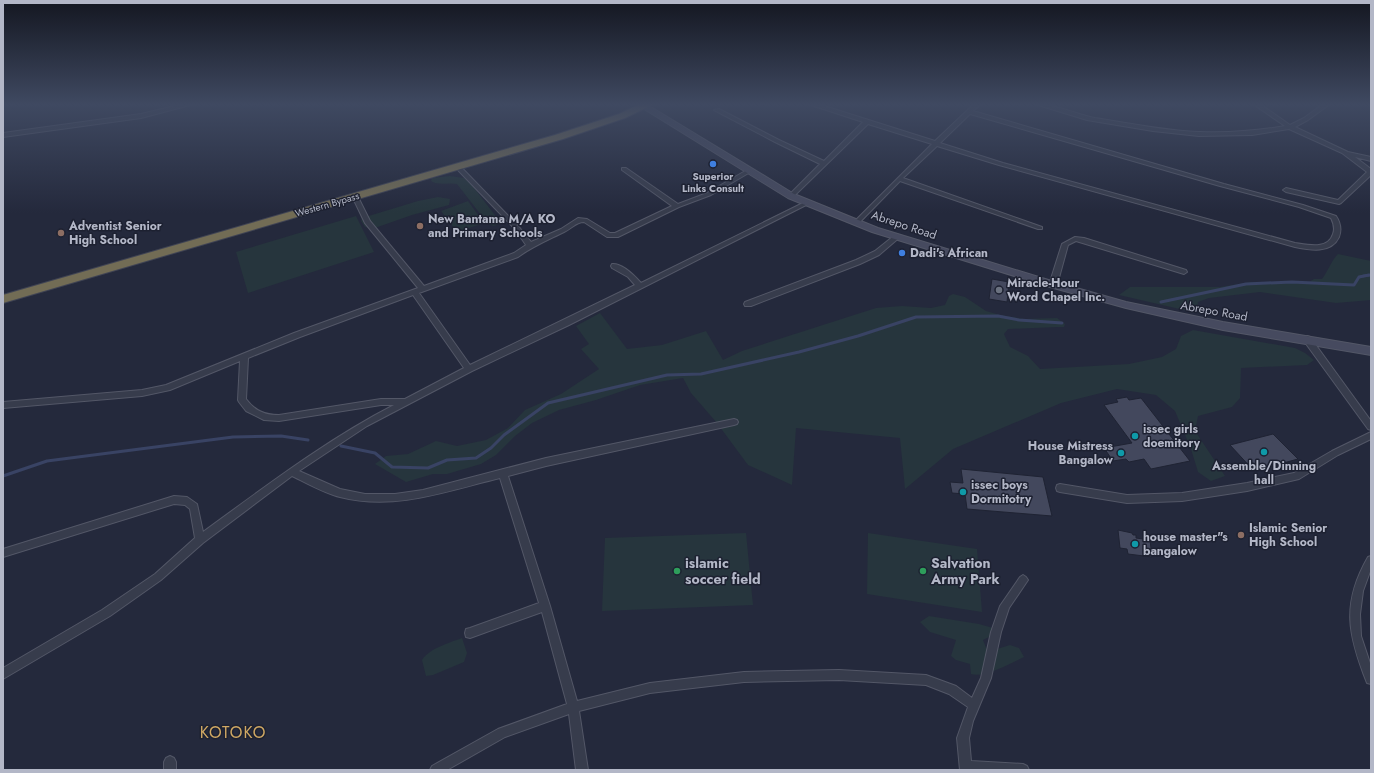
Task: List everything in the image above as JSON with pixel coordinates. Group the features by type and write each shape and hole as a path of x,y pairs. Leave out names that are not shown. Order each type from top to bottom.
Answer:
{"highway":[{"name":"Western Bypass","path":"3,291 522,140"},
{"name":"Western Bypass","path":"3,299 548,140"}],"main road":[{"name":"Abrepo Road","path":"700,140 791,196 897,237 1053,285 1126,305 1178,317 1371,351"}],"street":[{"path":"775,140 824,163"},
{"path":"791,196 847,140"},
{"path":"926,140 1001,164 1270,238 1315,248 1326,247 1333,243 1336,237 1338,228 1334,217 1301,206 1206,181 1065,140"},
{"path":"857,222 939,140"},
{"path":"1318,140 1344,152 1371,159"},
{"path":"1286,190 1339,202 1371,172 1344,152"},
{"path":"457,166 517,228 530,245"},
{"path":"624,169 677,206"},
{"path":"3,405 142,393 167,388 244,358 297,335 516,255 530,245 563,230 578,220 585,220 609,235 616,235 677,206 709,194 749,171"},
{"path":"899,179 1040,228"},
{"path":"355,196 367,222 422,289"},
{"path":"3,674 106,613 158,577 200,540 291,472 364,424 468,369 807,203"},
{"path":"748,304 858,262 877,252 897,237"},
{"path":"1053,285 1065,244 1075,239 1184,272"},
{"path":"614,266 630,275 640,286"},
{"path":"414,292 468,369"},
{"path":"1307,339 1371,427"},
{"path":"244,358 242,400 249,409 267,418 279,418 381,402 405,401"},
{"path":"291,472 339,493 365,498 395,498 423,494 546,462 734,422"},
{"path":"1060,488 1127,499 1182,497 1247,487 1296,476 1334,453 1371,435"},
{"path":"503,473 573,707 582,770"},
{"path":"3,553 174,500 187,501 194,507 200,540"},
{"path":"1371,560 1359,586 1354,620 1358,646 1371,679"},
{"path":"1023,580 1005,606 996,632 986,678 974,705 963,738 966,768 1023,770"},
{"path":"470,633 544,606"},
{"path":"436,770 502,732 573,707 658,687 744,677 839,675 926,680 952,690 974,705"}],"shaded area":[{"path":"450,176 464,178 471,184 501,223 494,226 488,224 457,184 437,183 431,181 432,178"},
{"path":"438,197 450,199 449,205 412,215 372,229 365,227 361,221 362,218 418,201"},
{"path":"468,201 484,223 457,232 441,211"},
{"path":"356,216 374,252 248,293 236,252"},
{"path":"1338,254 1371,261 1371,300 1336,303 1260,292 1209,298 1198,302 1197,313 1119,295 1130,287 1220,287 1251,282 1309,282 1314,279 1322,279"},
{"path":"953,294 965,297 986,311 1000,315 1024,319 1057,318 1065,324 1064,327 1008,329 1004,334 1010,347 1028,356 1040,369 1129,364 1162,357 1176,349 1181,336 1193,330 1295,348 1314,360 1307,365 1241,368 1240,398 1232,407 1198,416 1195,431 1225,476 1211,481 1198,472 1191,449 1175,411 1156,395 1117,389 1061,403 953,449 905,489 900,438 796,428 792,485 748,465 717,423 691,393 683,378 640,385 596,400 559,410 532,423 515,436 496,455 481,464 447,474 433,474 406,482 375,464 386,456 408,454 436,441 457,446 486,440 508,428 525,410 561,394 599,369 581,349 589,344 576,326 600,313 627,349 662,345 706,331 723,360 742,351 876,308 902,306 931,308 945,305 949,296"},
{"name":"islamic soccer field","path":"746,533 753,605 602,611 605,538"},
{"name":"Salvation Army Park","path":"868,533 977,549 982,612 867,594"},
{"path":"929,616 979,624 993,628 991,636 983,640 987,650 994,650 1010,645 1019,648 1024,657 990,672 977,675 971,674 970,664 956,660 951,656 956,640 930,632 920,622"},
{"path":"462,638 467,653 464,662 433,675 426,676 422,660 425,656 440,646"}],"building":[{"name":"Miracle-Hour Word Chapel Inc.","path":"992,279 1009,282 1007,302 989,299"},
{"name":"issec girls doemitory","path":"1127,397 1129,400 1141,398 1190,461 1151,469 1144,459 1129,462 1126,459 1113,461 1104,448 1132,443 1104,405 1118,402 1116,399"},
{"name":"Assemble/Dinning hall","path":"1273,434 1298,459 1254,471 1230,445"},
{"name":"issec boys Dormitotry","path":"961,469 1043,477 1052,516 967,509 965,494 952,493 950,482 963,483"},
{"name":"house master\"s bangalow","path":"1118,530 1132,533 1133,535 1136,535 1136,538 1150,540 1152,557 1128,554 1127,549 1120,548"}],"waterway":[{"path":"1366,276 1371,275"},
{"path":"1161,302 1246,284 1292,282 1354,285 1359,277 1366,276"},
{"path":"341,446 375,453 392,467 428,468 447,460 476,458 491,448 504,435 548,403 667,375 701,374 799,352 858,336 916,317 998,316 1019,320 1062,323"},
{"path":"3,476 47,461 233,437 281,436 308,440"}],"place":[{"name":"Superior Links Consult","path":"713,164"},
{"name":"New Bantama M/A KO and Primary Schools","path":"420,226"},
{"name":"Adventist Senior High School","path":"61,233"},
{"name":"Dadi's African","path":"902,253"},
{"name":"Miracle-Hour Word Chapel Inc.","path":"999,290"},
{"name":"issec girls doemitory","path":"1135,436"},
{"name":"Assemble/Dinning hall","path":"1264,452"},
{"name":"House Mistress Bangalow","path":"1121,453"},
{"name":"issec boys Dormitotry","path":"963,492"},
{"name":"Islamic Senior High School","path":"1241,535"},
{"name":"house master\"s bangalow","path":"1135,544"},
{"name":"islamic soccer field","path":"677,571"},
{"name":"Salvation Army Park","path":"923,571"}],"district":[{"name":"KOTOKO","path":"233,732"}]}
